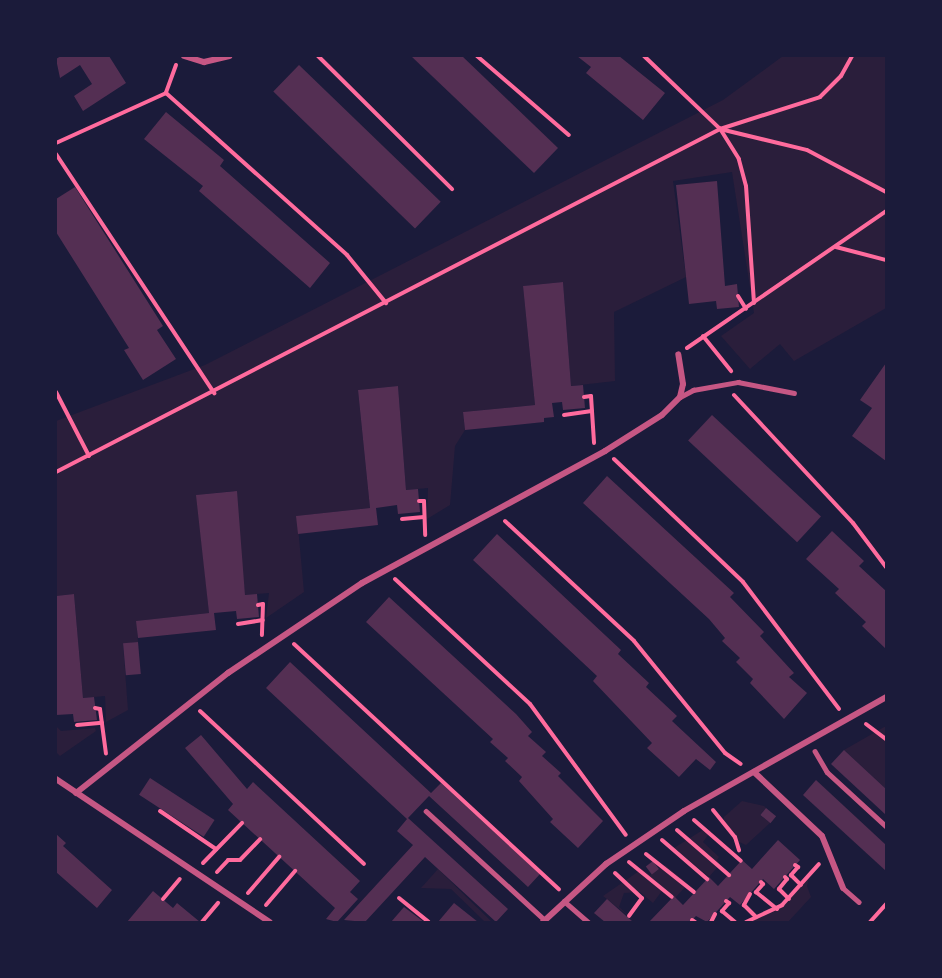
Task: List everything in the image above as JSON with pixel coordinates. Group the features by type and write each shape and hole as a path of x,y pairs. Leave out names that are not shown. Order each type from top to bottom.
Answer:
{"street":[{"path":"184,56 204,62 229,56"},
{"path":"75,794 191,702 285,635 386,570 604,451 662,414 680,397 683,384 678,354"},
{"path":"544,921 564,901 632,846 754,772 886,697"},
{"path":"754,772 822,836 843,888"},
{"path":"56,779 75,794 270,922"}],"lane":[{"path":"680,397 738,382 794,393"},
{"path":"814,752 827,772 886,826"},
{"path":"426,811 544,921"},
{"path":"843,888 859,902"},
{"path":"564,901 588,922"}],"path":[{"path":"56,143 166,93 179,56"},
{"path":"318,56 452,189"},
{"path":"477,56 569,135"},
{"path":"644,56 720,129 739,159 746,186 754,303"},
{"path":"56,472 214,393 720,129 820,97 841,76 852,56"},
{"path":"166,93 347,255 386,303"},
{"path":"720,129 807,150 886,192"},
{"path":"56,154 214,393"},
{"path":"678,354 886,211"},
{"path":"835,247 886,260"},
{"path":"738,296 746,309"},
{"path":"703,336 738,382 733,394 853,523 884,560 886,567"},
{"path":"56,392 89,456"},
{"path":"584,397 591,396 596,455"},
{"path":"564,415 592,411"},
{"path":"604,451 743,582 847,720"},
{"path":"419,501 424,501 425,548"},
{"path":"494,510 634,641 725,753 754,772"},
{"path":"402,519 424,517"},
{"path":"386,570 530,704 632,846"},
{"path":"258,605 263,604 261,651"},
{"path":"238,624 263,620"},
{"path":"285,635 552,883"},
{"path":"191,702 364,864"},
{"path":"95,708 100,709 108,768"},
{"path":"77,725 102,723"},
{"path":"874,733 886,739"},
{"path":"160,812 214,850 242,823"},
{"path":"722,818 738,850"},
{"path":"704,829 741,861"},
{"path":"226,860 240,860 260,839"},
{"path":"688,839 729,875"},
{"path":"672,849 707,879"},
{"path":"746,922 777,909 789,899 830,852"},
{"path":"257,882 279,857"},
{"path":"654,861 694,892"},
{"path":"795,865 798,867 791,875 801,885"},
{"path":"163,899 188,869"},
{"path":"275,896 295,871"},
{"path":"639,871 672,897"},
{"path":"784,877 787,879 779,889 789,899"},
{"path":"623,881 642,898 638,907 629,916"},
{"path":"761,882 763,884 756,892 777,909"},
{"path":"202,922 227,894"},
{"path":"750,894 744,905 756,917"},
{"path":"399,898 429,922"},
{"path":"726,901 729,903 722,911 735,922"},
{"path":"870,922 886,904"},
{"path":"638,907 644,912"},
{"path":"711,922 715,914"}],"shaded area":[{"path":"783,56 886,56 886,308 794,361 780,344 750,369 721,336 754,313 732,172 673,181 686,277 614,312 615,381 571,386 563,282 523,286 535,405 463,412 465,430 455,446 450,505 427,519 428,488 406,490 398,386 358,390 370,508 297,516 304,592 266,618 269,593 245,595 234,491 197,495 209,613 137,621 138,642 123,644 128,710 106,722 105,696 83,698 74,594 56,596 56,421 205,365 723,100"},
{"path":"56,726 61,731 95,728 96,731 60,756 56,752"},
{"path":"886,726 886,789 844,750"},
{"path":"742,801 764,806 766,808 760,815 770,823 746,845 737,841 723,826 724,817"},
{"path":"706,828 711,831 703,842 719,857 717,860 720,864 709,877 674,848"},
{"path":"665,865 688,884 675,898 664,888 653,903 640,892 624,893 619,907 636,922 603,896 642,869 650,875"},
{"path":"438,869 492,922 485,922 451,889 421,888"},
{"path":"810,874 807,886 811,897 788,922 746,922 782,905"}],"building":[{"path":"61,56 109,56 126,83 83,111 74,96 92,84 80,65 60,78 56,59"},
{"path":"411,56 462,56 558,148 534,173"},
{"path":"577,56 619,56 665,93 643,120 586,73 591,67"},
{"path":"299,65 441,202 415,228 273,92"},
{"path":"166,112 224,160 220,166 330,263 310,288 199,191 203,186 144,139"},
{"path":"717,181 725,286 737,284 739,307 717,309 716,301 689,304 676,185"},
{"path":"75,187 163,326 157,330 176,359 143,380 124,350 129,348 56,232 56,199"},
{"path":"563,282 571,386 583,385 585,408 563,410 562,402 552,403 554,417 544,418 544,422 465,430 463,412 535,405 523,286"},
{"path":"886,363 886,461 852,436 872,408 860,400"},
{"path":"398,386 406,490 418,489 420,512 398,514 397,505 376,508 378,525 298,534 296,516 370,508 358,390"},
{"path":"712,415 821,517 797,542 688,441"},
{"path":"607,476 734,593 730,597 764,632 760,636 794,673 789,677 807,693 784,719 750,683 753,679 736,662 740,658 722,641 725,638 709,619 583,503"},
{"path":"237,491 245,595 257,594 259,617 237,619 236,611 214,613 216,630 138,638 136,621 209,613 196,495"},
{"path":"832,531 864,561 859,566 886,591 886,649 862,626 866,622 835,593 839,589 806,559"},
{"path":"497,534 621,650 618,654 649,683 646,687 677,716 672,721 716,762 710,770 696,759 679,777 647,748 652,743 593,681 597,676 473,560"},
{"path":"74,594 83,698 94,697 97,720 74,722 73,714 56,715 56,596"},
{"path":"389,597 516,714 532,732 528,736 546,752 542,756 561,773 558,776 603,821 578,848 550,822 553,819 519,781 522,777 505,761 508,758 490,742 493,739 366,622"},
{"path":"138,642 141,674 126,675 123,643"},
{"path":"290,662 431,793 441,783 540,874 528,887 429,796 408,818 508,909 496,922 425,857 365,922 344,920 413,845 397,831 407,819 266,688"},
{"path":"201,735 247,789 253,782 360,881 350,892 358,899 337,922 326,919 335,908 228,810 233,804 185,748"},
{"path":"844,750 886,789 886,815 831,764"},
{"path":"150,778 215,820 204,837 139,795"},
{"path":"816,780 886,845 886,871 803,795"},
{"path":"766,808 776,816 770,823 760,815"},
{"path":"56,834 66,843 63,846 112,890 97,908 56,872"},
{"path":"778,840 800,860 774,889 763,879 740,905 730,897 707,922 696,916 690,922 649,922 674,896 683,905 709,877 718,886 742,860 752,869"},
{"path":"653,861 659,869 652,874 646,866"},
{"path":"153,891 173,908 177,903 200,922 127,922"},
{"path":"607,899 633,922 605,922 594,913"},
{"path":"454,903 478,922 438,922"},
{"path":"404,907 424,922 391,922"}]}
